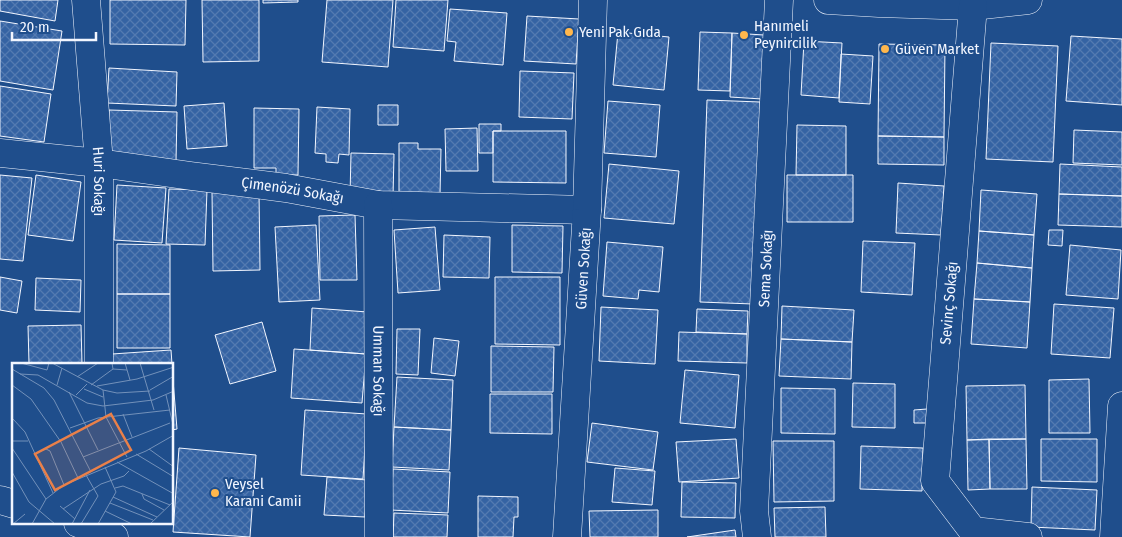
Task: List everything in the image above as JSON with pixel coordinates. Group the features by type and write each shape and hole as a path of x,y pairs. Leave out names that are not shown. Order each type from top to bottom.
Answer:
{"street":[{"name":"Huri Sokağı","path":"86,0 99,163 99,363"},
{"name":"Güven Sokağı","path":"567,537 587,210 593,0"},
{"name":"Sema Sokağı","path":"757,537 754,511 779,0"},
{"path":"828,0 974,6 1028,0"},
{"name":"Sevinç Sokağı","path":"974,6 935,481 973,531 1028,537"},
{"name":"Çimenözü Sokağı","path":"0,153 99,163 286,188 378,205 587,210"},
{"name":"Umman Sokağı","path":"378,205 379,537"},
{"path":"1114,537 1122,406"},
{"path":"84,527 114,537"}],"building":[{"path":"0,0 58,0 55,21 0,11"},
{"path":"110,0 186,0 185,45 110,44"},
{"path":"202,0 259,0 259,61 203,62"},
{"path":"263,0 298,0 298,2 263,3"},
{"path":"327,0 393,0 388,67 322,62"},
{"path":"396,0 448,0 444,51 393,47"},
{"path":"450,9 507,13 503,65 454,61 456,42 447,41"},
{"path":"527,16 579,19 576,64 524,61"},
{"path":"0,21 62,31 53,90 0,81"},
{"path":"618,32 669,37 664,90 613,85"},
{"path":"700,32 732,33 730,91 698,90"},
{"path":"732,33 764,35 762,99 730,97"},
{"path":"1071,36 1122,39 1122,105 1066,101"},
{"path":"804,41 842,43 839,98 801,95"},
{"path":"991,43 1058,46 1053,162 986,159"},
{"path":"879,44 945,45 944,137 878,136"},
{"path":"841,54 873,56 870,104 839,102"},
{"path":"109,68 177,72 176,106 107,103"},
{"path":"520,71 574,73 572,119 519,117"},
{"path":"0,86 51,94 44,142 0,136"},
{"path":"707,100 760,102 753,304 700,302"},
{"path":"608,101 660,105 656,157 604,153"},
{"path":"224,103 227,146 187,149 184,106"},
{"path":"378,105 398,105 398,125 378,125"},
{"path":"317,107 350,109 349,155 339,154 338,163 326,162 326,154 315,153"},
{"path":"254,108 299,109 298,175 276,175 276,168 254,168"},
{"path":"109,110 177,112 176,162 108,160"},
{"path":"479,124 501,124 501,131 493,131 493,153 479,153"},
{"path":"797,125 846,126 846,175 796,175"},
{"path":"477,128 478,171 446,171 445,129"},
{"path":"1074,130 1122,132 1122,165 1073,163"},
{"path":"493,131 566,131 566,183 493,182"},
{"path":"878,136 944,137 944,165 878,164"},
{"path":"399,143 418,143 418,149 441,149 440,195 399,194"},
{"path":"351,153 394,154 393,197 350,196"},
{"path":"609,164 679,171 674,224 604,218"},
{"path":"1060,164 1122,167 1122,196 1059,194"},
{"path":"0,175 32,178 23,261 0,259"},
{"path":"36,175 81,182 73,241 28,235"},
{"path":"787,175 853,175 853,222 787,222"},
{"path":"898,183 944,186 941,235 896,233"},
{"path":"117,185 166,188 162,243 114,240"},
{"path":"169,189 207,190 205,245 166,244"},
{"path":"981,190 1037,194 1034,235 979,231"},
{"path":"259,191 260,270 213,271 212,192"},
{"path":"1059,194 1122,196 1122,227 1058,225"},
{"path":"355,215 357,280 320,280 319,216"},
{"path":"316,225 320,300 279,302 275,227"},
{"path":"512,225 563,226 562,273 512,272"},
{"path":"435,227 440,290 398,293 394,230"},
{"path":"1049,230 1063,230 1062,246 1048,245"},
{"path":"979,231 1034,235 1032,268 977,263"},
{"path":"444,235 490,237 489,278 443,277"},
{"path":"863,241 915,243 912,295 861,292"},
{"path":"607,242 663,247 659,292 639,290 638,299 603,296"},
{"path":"117,244 170,245 170,294 117,294"},
{"path":"1070,245 1121,250 1118,299 1066,295"},
{"path":"977,263 1032,268 1030,302 974,299"},
{"path":"0,277 22,281 17,313 0,310"},
{"path":"495,277 560,277 560,345 495,344"},
{"path":"36,278 81,280 80,312 35,310"},
{"path":"117,294 170,294 170,348 117,348"},
{"path":"974,299 1030,302 1027,348 971,344"},
{"path":"1054,304 1114,308 1110,358 1051,354"},
{"path":"782,306 854,310 852,342 781,339"},
{"path":"601,307 658,310 655,364 599,361"},
{"path":"312,308 368,312 366,354 310,350"},
{"path":"697,309 748,311 747,334 696,332"},
{"path":"262,322 276,371 230,384 215,335"},
{"path":"81,325 82,363 29,363 28,326"},
{"path":"397,329 420,329 418,375 396,374"},
{"path":"679,332 747,334 747,363 678,361"},
{"path":"434,338 459,341 455,376 431,373"},
{"path":"781,339 852,342 851,379 779,376"},
{"path":"491,346 554,347 553,392 491,392"},
{"path":"294,349 366,354 362,403 291,398"},
{"path":"171,350 172,363 112,363 112,354"},
{"path":"685,370 739,375 735,428 680,423"},
{"path":"397,377 453,380 451,430 394,427"},
{"path":"1089,379 1090,433 1049,433 1049,380"},
{"path":"853,383 895,384 895,428 852,427"},
{"path":"1025,385 1026,439 967,440 966,386"},
{"path":"781,388 835,389 835,434 781,433"},
{"path":"174,392 177,429 174,430"},
{"path":"490,394 552,394 552,434 490,433"},
{"path":"927,409 927,423 914,423 914,410"},
{"path":"305,410 367,414 363,479 301,475"},
{"path":"592,423 658,432 653,470 587,462"},
{"path":"394,427 451,430 449,470 392,467"},
{"path":"736,439 739,478 679,482 676,442"},
{"path":"989,439 990,489 968,490 967,440"},
{"path":"989,439 1026,439 1027,489 990,489"},
{"path":"1041,439 1097,439 1097,482 1041,481"},
{"path":"773,441 834,441 834,501 774,502"},
{"path":"861,446 923,448 922,491 860,489"},
{"name":"Veysel Karani Camii","path":"179,448 256,455 250,537 173,532"},
{"path":"615,468 655,471 652,505 612,502"},
{"path":"393,469 450,472 448,513 391,510"},
{"path":"327,477 367,480 365,517 324,515"},
{"path":"682,482 736,483 735,518 681,517"},
{"path":"1032,487 1097,490 1095,530 1031,527"},
{"path":"478,496 518,497 518,517 514,517 513,537 478,537"},
{"path":"825,507 826,537 775,537 774,508"},
{"path":"658,510 658,537 590,537 589,511"},
{"path":"394,513 448,515 447,537 393,537"},
{"path":"735,530 736,537 687,537"}],"place":[{"name":"Yeni Pak Gıda","path":"569,32"},
{"name":"Hanımeli Peynircilik","path":"744,35"},
{"name":"Güven Market","path":"885,49"},
{"name":"Veysel Karani Camii","path":"215,493"}]}
